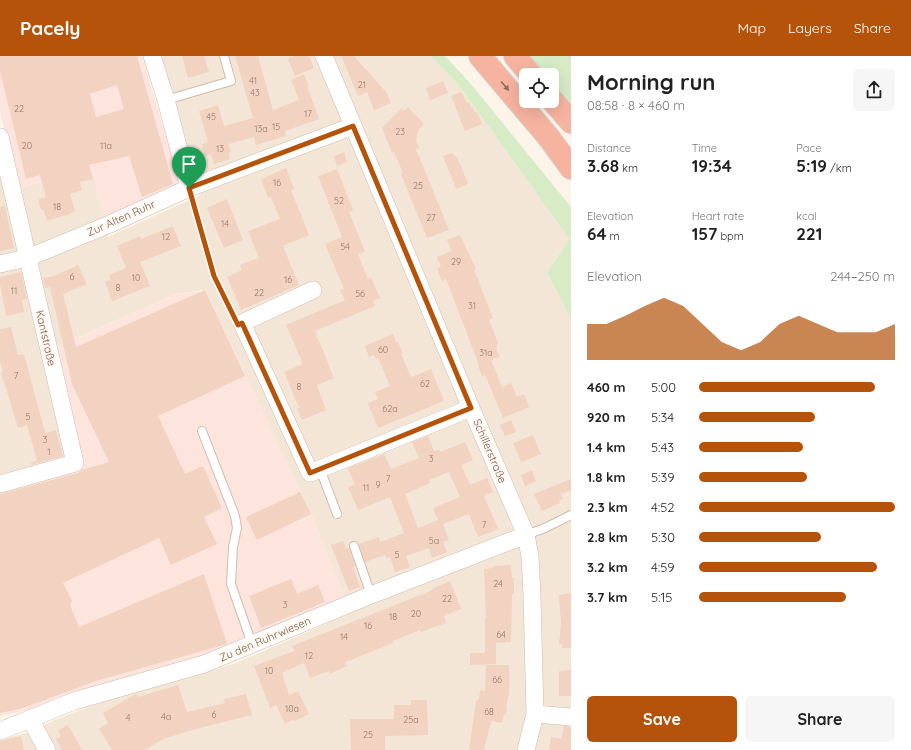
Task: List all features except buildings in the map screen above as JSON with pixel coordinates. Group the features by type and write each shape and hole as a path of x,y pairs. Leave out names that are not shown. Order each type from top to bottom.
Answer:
{"highway":[{"path":"480,56 550,139 571,168"},
{"path":"515,56 525,68"},
{"path":"559,108 571,122"}],"street":[{"path":"152,56 166,100 189,188"},
{"name":"Schillerstraße","path":"324,56 471,408 526,535 530,556 535,714 526,750"},
{"name":"Zur Alten Ruhr","path":"0,264 27,258 110,224 189,188 353,126"},
{"name":"Kantstraße","path":"0,137 75,463 0,484"},
{"path":"313,290 242,323 310,473 471,408"},
{"name":"Zu den Ruhrwiesen","path":"0,730 74,701 204,664 371,595 526,535"},
{"path":"535,714 571,717"},
{"path":"30,719 47,750"}],"lane":[{"path":"166,100 231,81 224,56"},
{"path":"202,431 236,516 237,528 233,547 231,584 252,644"},
{"path":"320,469 337,514"},
{"path":"526,535 546,528 571,515"},
{"path":"354,546 371,595"}],"path":[{"path":"189,188 214,276 238,325 242,323"}],"shaded area":[{"path":"0,56 142,56 180,184 104,219 92,168 18,188 0,111"},
{"path":"161,56 430,56 458,84 569,239 547,273 571,319 571,750 0,750 0,739 28,733 55,720 103,701 234,664 351,613 311,514 205,290 176,294 45,352 70,461 0,480 0,175 4,192 92,168 108,237 201,195"},
{"path":"206,291 311,514 345,598 203,656 36,708 0,716 0,493 80,470 84,464 55,348 176,294"}],"green space":[{"path":"430,56 445,56 470,83 571,207 571,319 547,273 569,239 458,84"},
{"path":"524,56 571,56 571,114 559,99 559,68 533,68"}],"route":[{"path":"353,126 471,408 310,473 242,323 238,325 214,276 189,188 353,126"}]}
